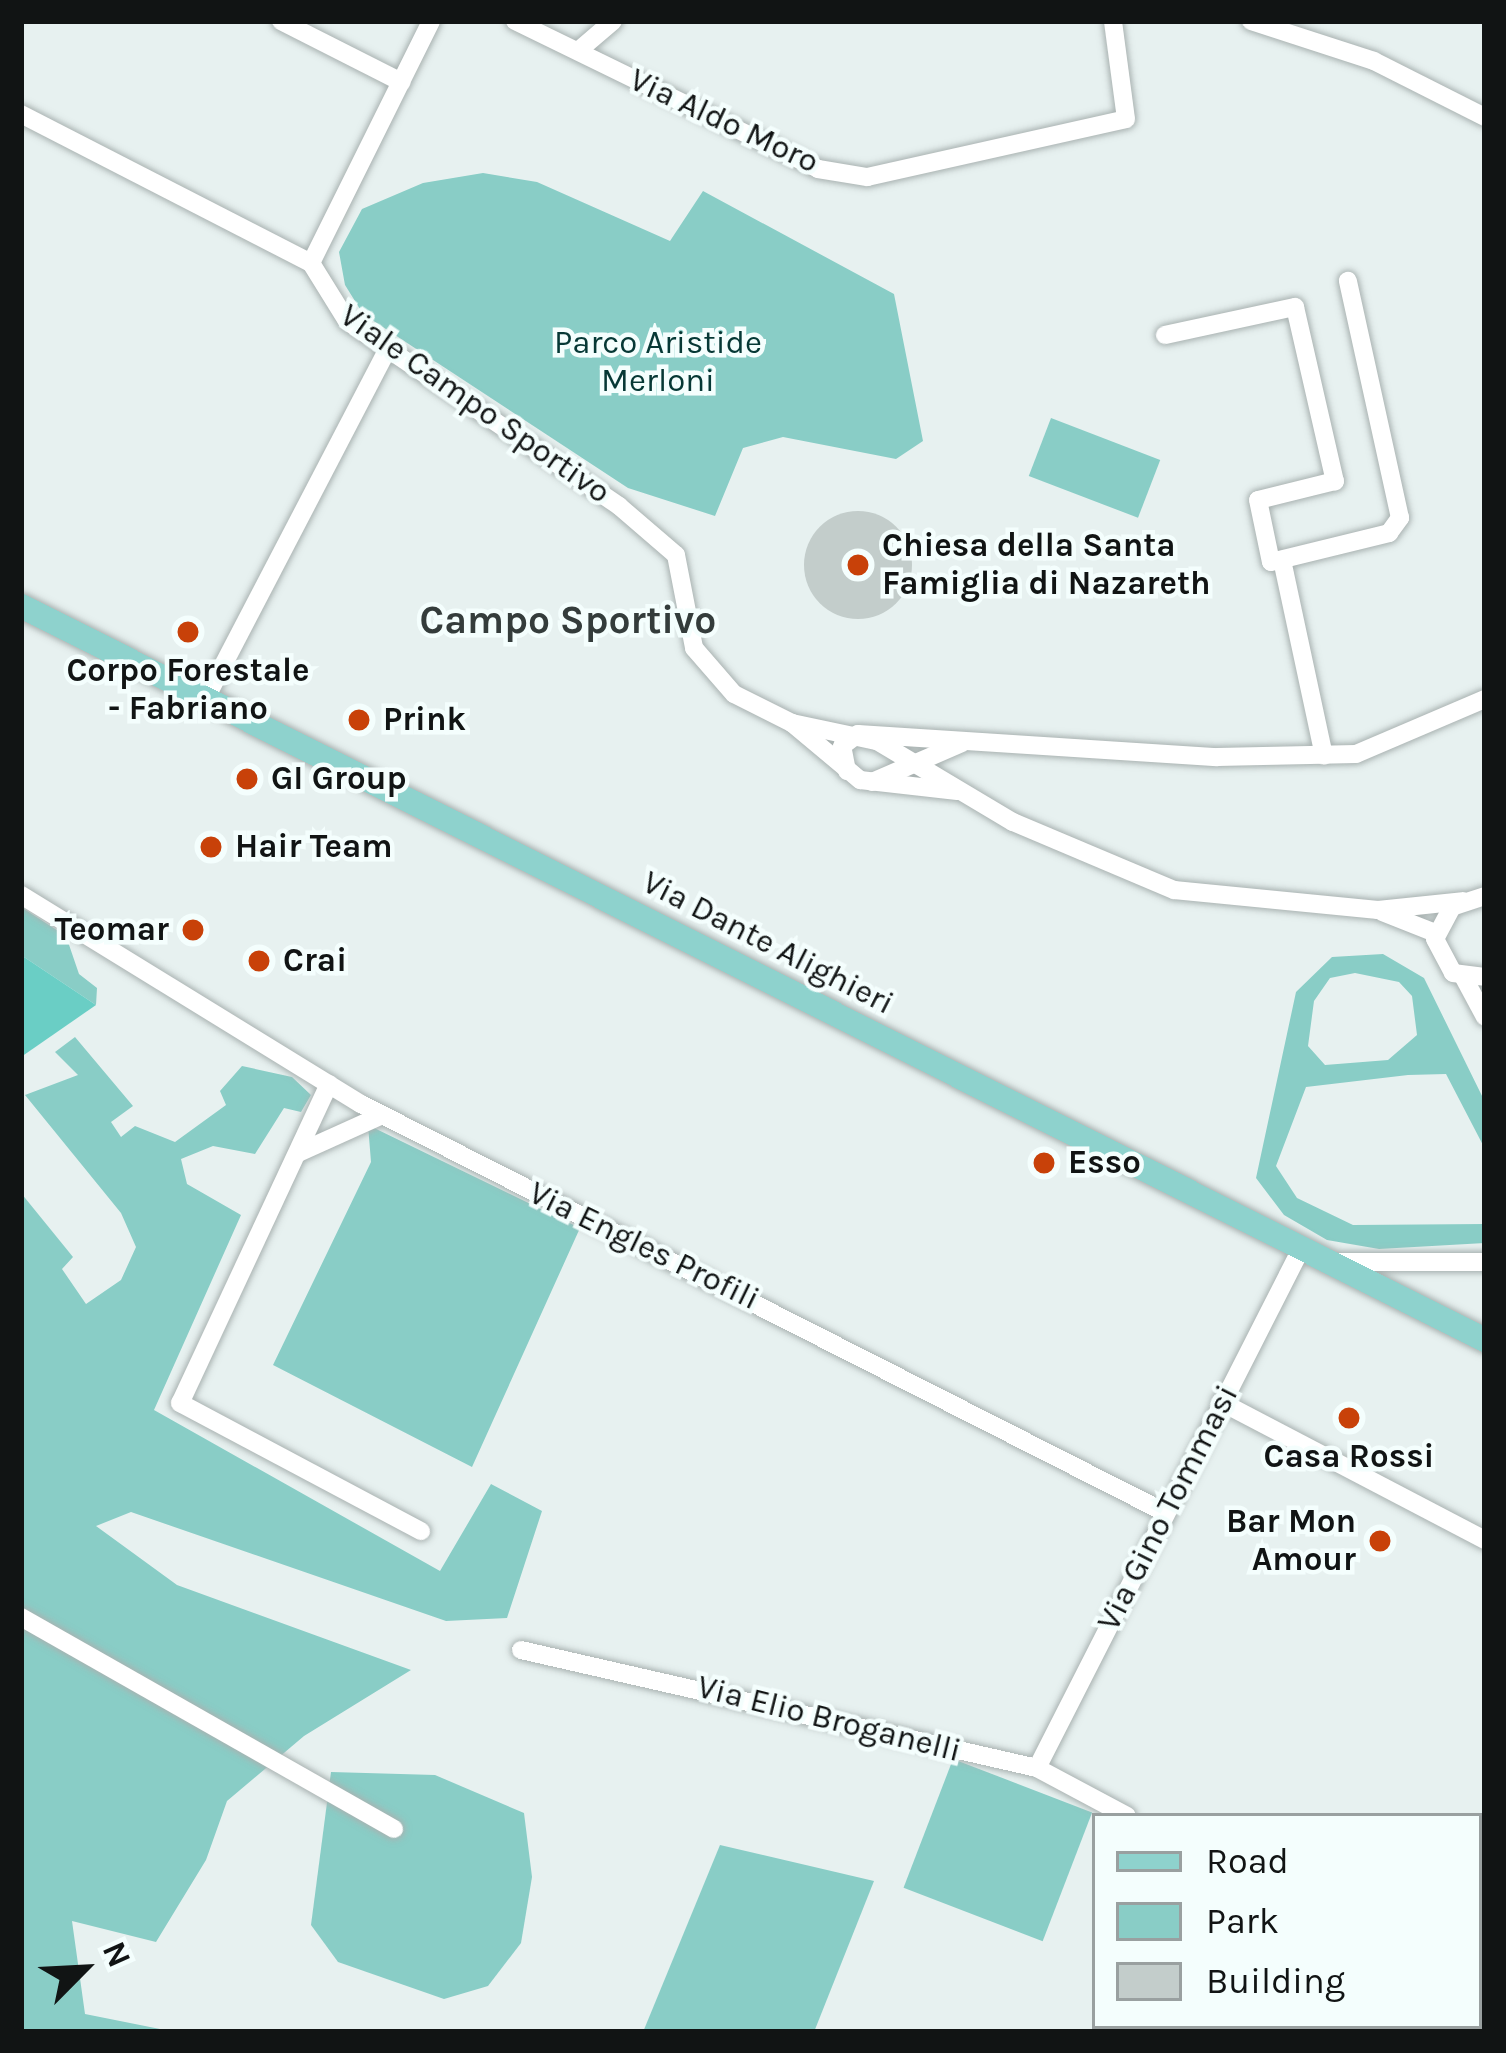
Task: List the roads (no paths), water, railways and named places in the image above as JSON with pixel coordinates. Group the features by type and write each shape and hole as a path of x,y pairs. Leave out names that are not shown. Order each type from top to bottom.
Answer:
{"main road":[{"name":"Via Dante Alighieri","path":"21,606 1485,1340"}],"street":[{"path":"281,21 401,82"},
{"path":"21,114 311,263 431,21"},
{"name":"Via Aldo Moro","path":"515,21 818,170 867,177 1126,119 1113,21"},
{"path":"578,51 613,21"},
{"path":"1251,21 1374,61 1485,117"},
{"name":"Viale Campo Sportivo","path":"311,263 347,321 676,555 704,668 792,723 847,771 872,782 958,791"},
{"path":"1165,335 1295,308 1335,481 1258,500 1271,562 1398,528 1348,281"},
{"path":"206,698 388,349"},
{"path":"1282,560 1324,756"},
{"path":"847,771 842,746 858,734 1324,756 1410,737 1485,699"},
{"name":"Viale Campo Sportivo","path":"792,723 858,734 958,791 1174,890 1378,910 1478,899"},
{"path":"872,782 966,741"},
{"name":"Via Engles Profili","path":"21,896 134,960 382,1115 1166,1513"},
{"path":"1478,899 1436,933 1443,964 1475,978 1485,1017"},
{"name":"Viale Campo Sportivo","path":"1378,910 1436,933"},
{"path":"329,1084 180,1403 421,1531"},
{"path":"298,1154 382,1115"},
{"name":"Via Gino Tommasi","path":"1037,1768 1300,1249"},
{"path":"1328,1262 1485,1262"},
{"path":"1221,1402 1485,1540"},
{"path":"21,1617 394,1829"},
{"name":"Via Elio Broganelli","path":"521,1650 1037,1768 1121,1813"}],"place":[{"name":"Chiesa della Santa Famiglia di Nazareth","path":"858,565"},
{"name":"Corpo Forestale - Fabriano","path":"188,632"},
{"name":"Prink","path":"359,720"},
{"name":"GI Group","path":"247,779"},
{"name":"Hair Team","path":"211,847"},
{"name":"Teomar","path":"193,930"},
{"name":"Crai","path":"259,961"},
{"name":"Esso","path":"1044,1163"},
{"name":"Casa Rossi","path":"1349,1418"},
{"name":"Bar Mon Amour","path":"1380,1541"}],"district":[{"name":"Campo Sportivo","path":"568,620"}],"park label":[{"name":"Parco Aristide Merloni","path":"658,362"}]}
